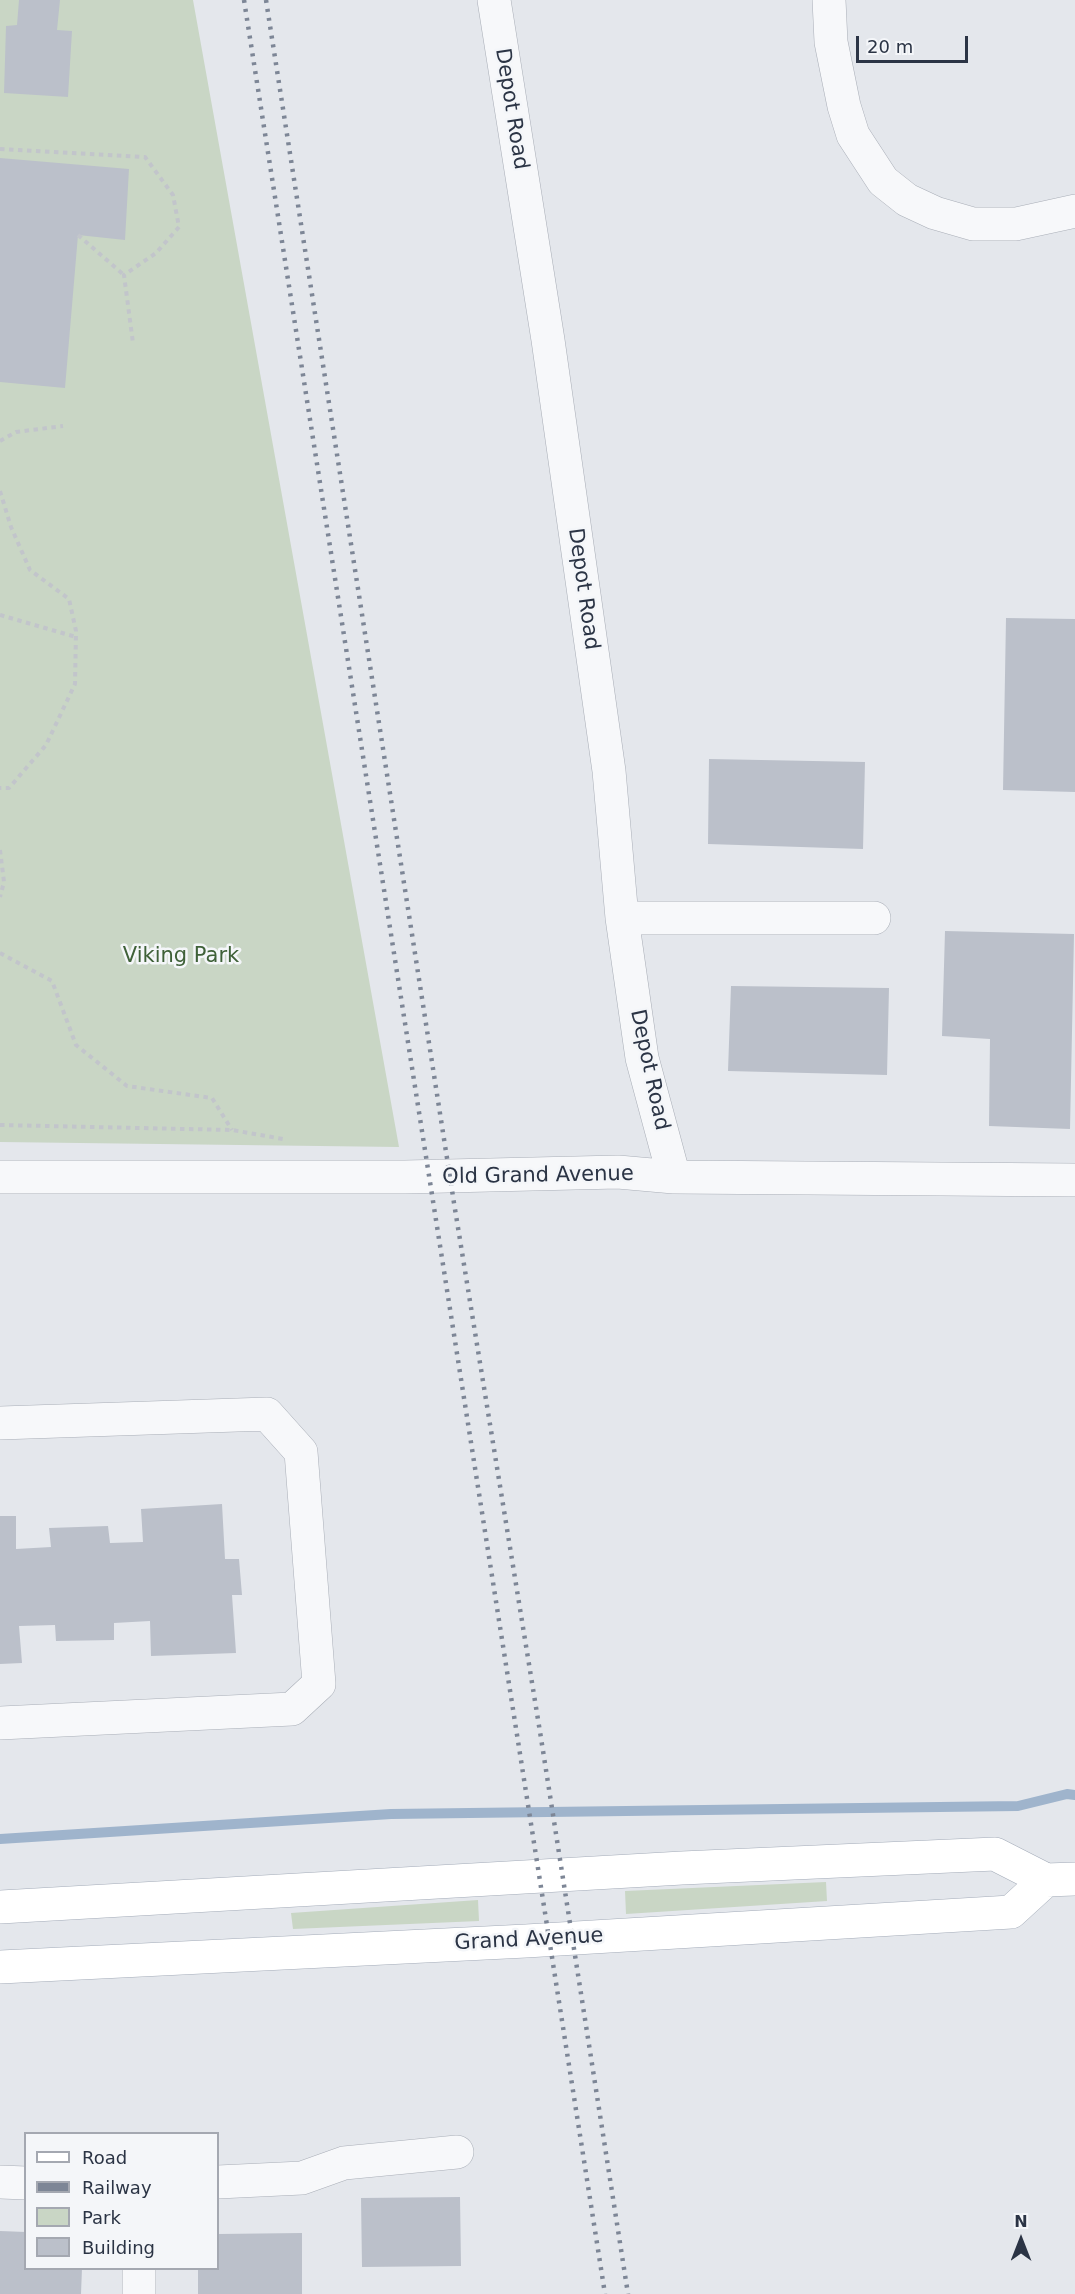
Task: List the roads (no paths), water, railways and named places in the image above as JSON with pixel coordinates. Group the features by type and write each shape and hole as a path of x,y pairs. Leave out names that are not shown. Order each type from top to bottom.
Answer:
{"main road":[{"name":"Grand Avenue","path":"0,1907 682,1868 995,1854 1060,1880"},
{"name":"Grand Avenue","path":"0,1967 526,1941 1011,1912 1060,1880"}],"street":[{"name":"Depot Road","path":"494,0 548,340 609,771 622,918 642,1058 674,1177"},
{"path":"830,0 831,42 844,106 853,135 883,181 907,200 934,213 973,224 1016,224 1075,211"},
{"path":"622,918 874,918"},
{"name":"Old Grand Avenue","path":"0,1177 405,1177 618,1172 674,1177 1075,1180"},
{"path":"0,1423 267,1414 301,1452 319,1684 292,1709 0,1724"},
{"path":"219,2182 302,2178 344,2163 457,2152"},
{"path":"0,2182 24,2183"},
{"path":"139,2270 139,2294"}],"waterway":[{"path":"0,1839 391,1814 1018,1806 1067,1794 1075,1795"}],"railway":[{"path":"244,0 605,2294"},
{"path":"266,0 454,1203 628,2294"}],"park label":[{"name":"Viking Park","path":"181,957"}]}
